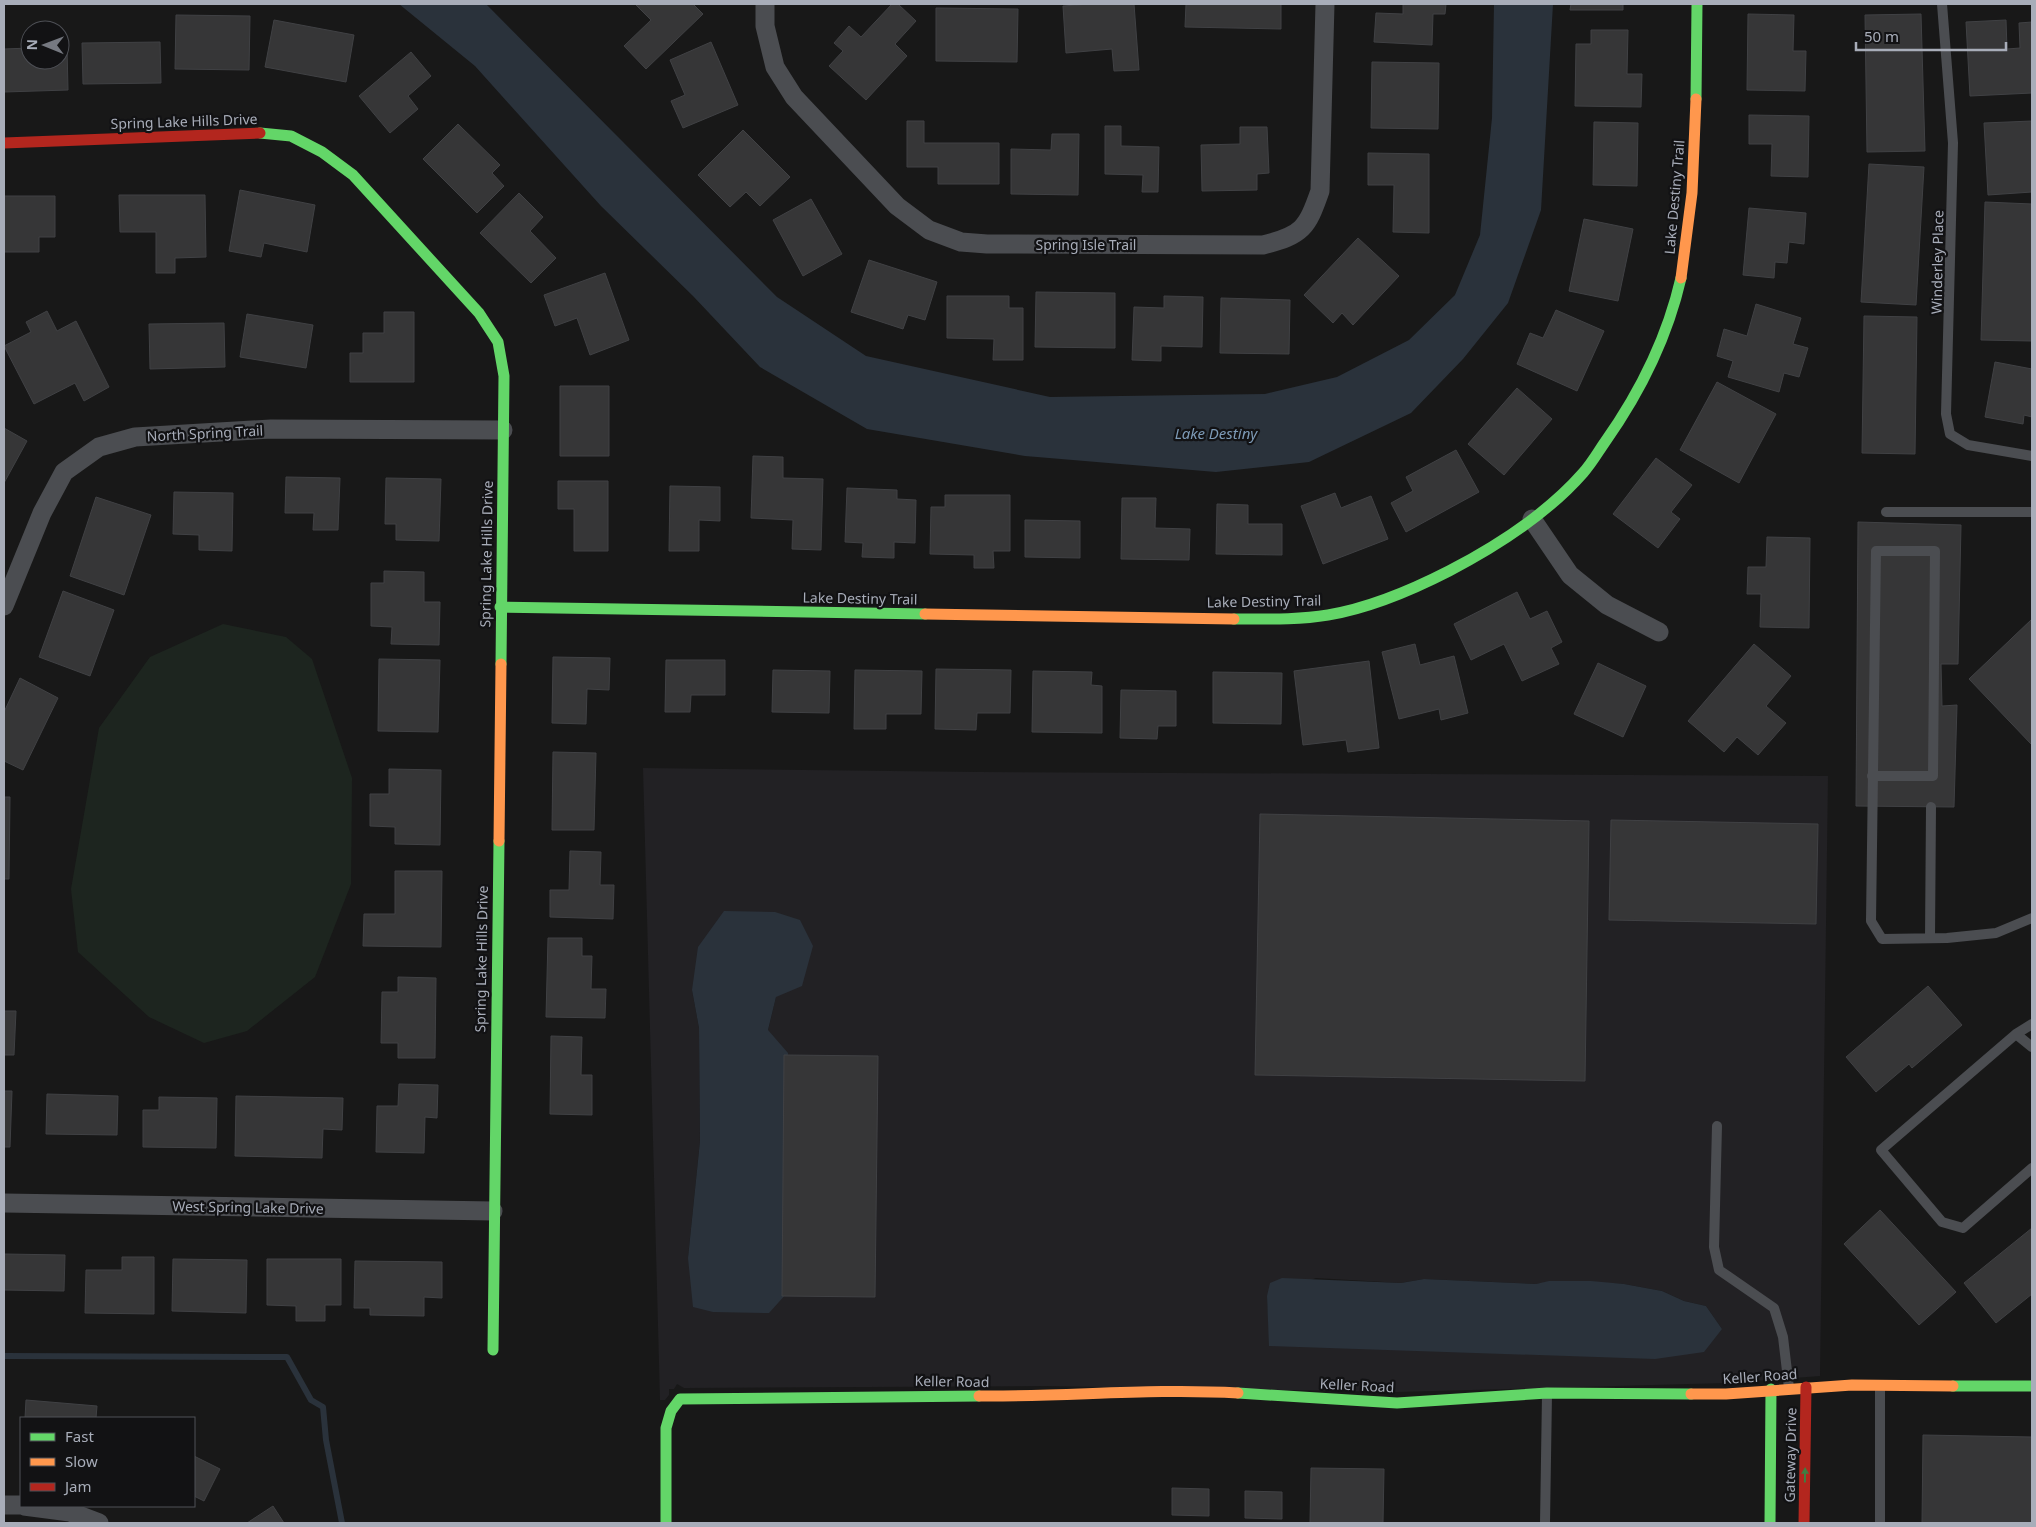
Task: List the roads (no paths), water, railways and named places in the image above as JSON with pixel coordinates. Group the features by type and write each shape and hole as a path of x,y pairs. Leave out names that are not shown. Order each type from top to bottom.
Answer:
{"street":[{"name":"Spring Isle Trail","path":"764,4 765,26 775,67 794,97 897,206 929,230 961,242 987,244 1234,245 1263,245 1290,238 1310,219 1320,191 1325,4"},
{"name":"Lake Destiny Trail","path":"500,607 1262,619 1334,614 1398,593 1468,561 1532,520 1581,474 1619,423 1656,360 1675,304 1688,240 1694,156 1696,4"},
{"name":"Spring Lake Hills Drive","path":"4,143 252,132 291,136 322,152 353,175 479,313 498,342 504,376 493,1210 493,1350"},
{"name":"North Spring Trail","path":"4,606 42,513 64,472 99,446 135,437 271,429 503,430"},
{"path":"1532,520 1570,575 1607,605 1659,632"},
{"name":"West Spring Lake Drive","path":"4,1204 493,1210"},
{"name":"Keller Road","path":"666,1523 666,1428 671,1411 680,1399 918,1395 1045,1397 1196,1391 1397,1403 1547,1393 1726,1394 1806,1387 1880,1385 2032,1386"},
{"name":"Gateway Drive","path":"1804,1523 1806,1387"},
{"name":"Gateway Drive","path":"1770,1523 1772,1389"},
{"path":"4,1505 20,1506"},
{"path":"31,1507 70,1512 98,1523"}],"lane":[{"name":"Winderley Place","path":"1942,4 1953,143 1946,414 1950,434 1968,445 2032,456"},
{"path":"1886,512 2032,512"},
{"path":"1872,776 1933,776 1935,551 1876,551 1872,776 1871,921 1882,939 1930,938 1996,933 2032,918"},
{"path":"1930,938 1931,807"},
{"path":"2032,1024 2016,1034 1881,1150 1942,1222 1963,1228 2032,1168"},
{"path":"2016,1034 2032,1047"},
{"path":"1717,1126 1714,1247 1719,1270 1774,1308 1783,1337 1790,1388"},
{"path":"1880,1385 1880,1523"},
{"path":"1545,1523 1547,1393"}],"water":[{"name":"Lake Destiny","path":"399,4 486,4 777,297 866,356 1050,397 1265,394 1337,377 1409,340 1455,295 1480,235 1492,118 1494,4 1553,4 1541,210 1508,303 1463,359 1411,413 1309,462 1216,472 1025,456 867,429 760,367 693,296 601,206 475,66"},
{"path":"724,911 775,912 800,920 813,946 802,986 776,997 768,1030 788,1053 787,1293 769,1313 713,1312 693,1307 688,1258 700,1141 699,1028 692,990 698,947"},
{"path":"1282,1278 1401,1283 1424,1279 1536,1284 1549,1281 1591,1281 1624,1284 1662,1291 1684,1301 1706,1306 1722,1329 1704,1352 1655,1359 1269,1346 1267,1296 1270,1283"}],"waterway":[{"path":"4,1356 287,1357 311,1400 323,1407 326,1440 342,1523"}]}
